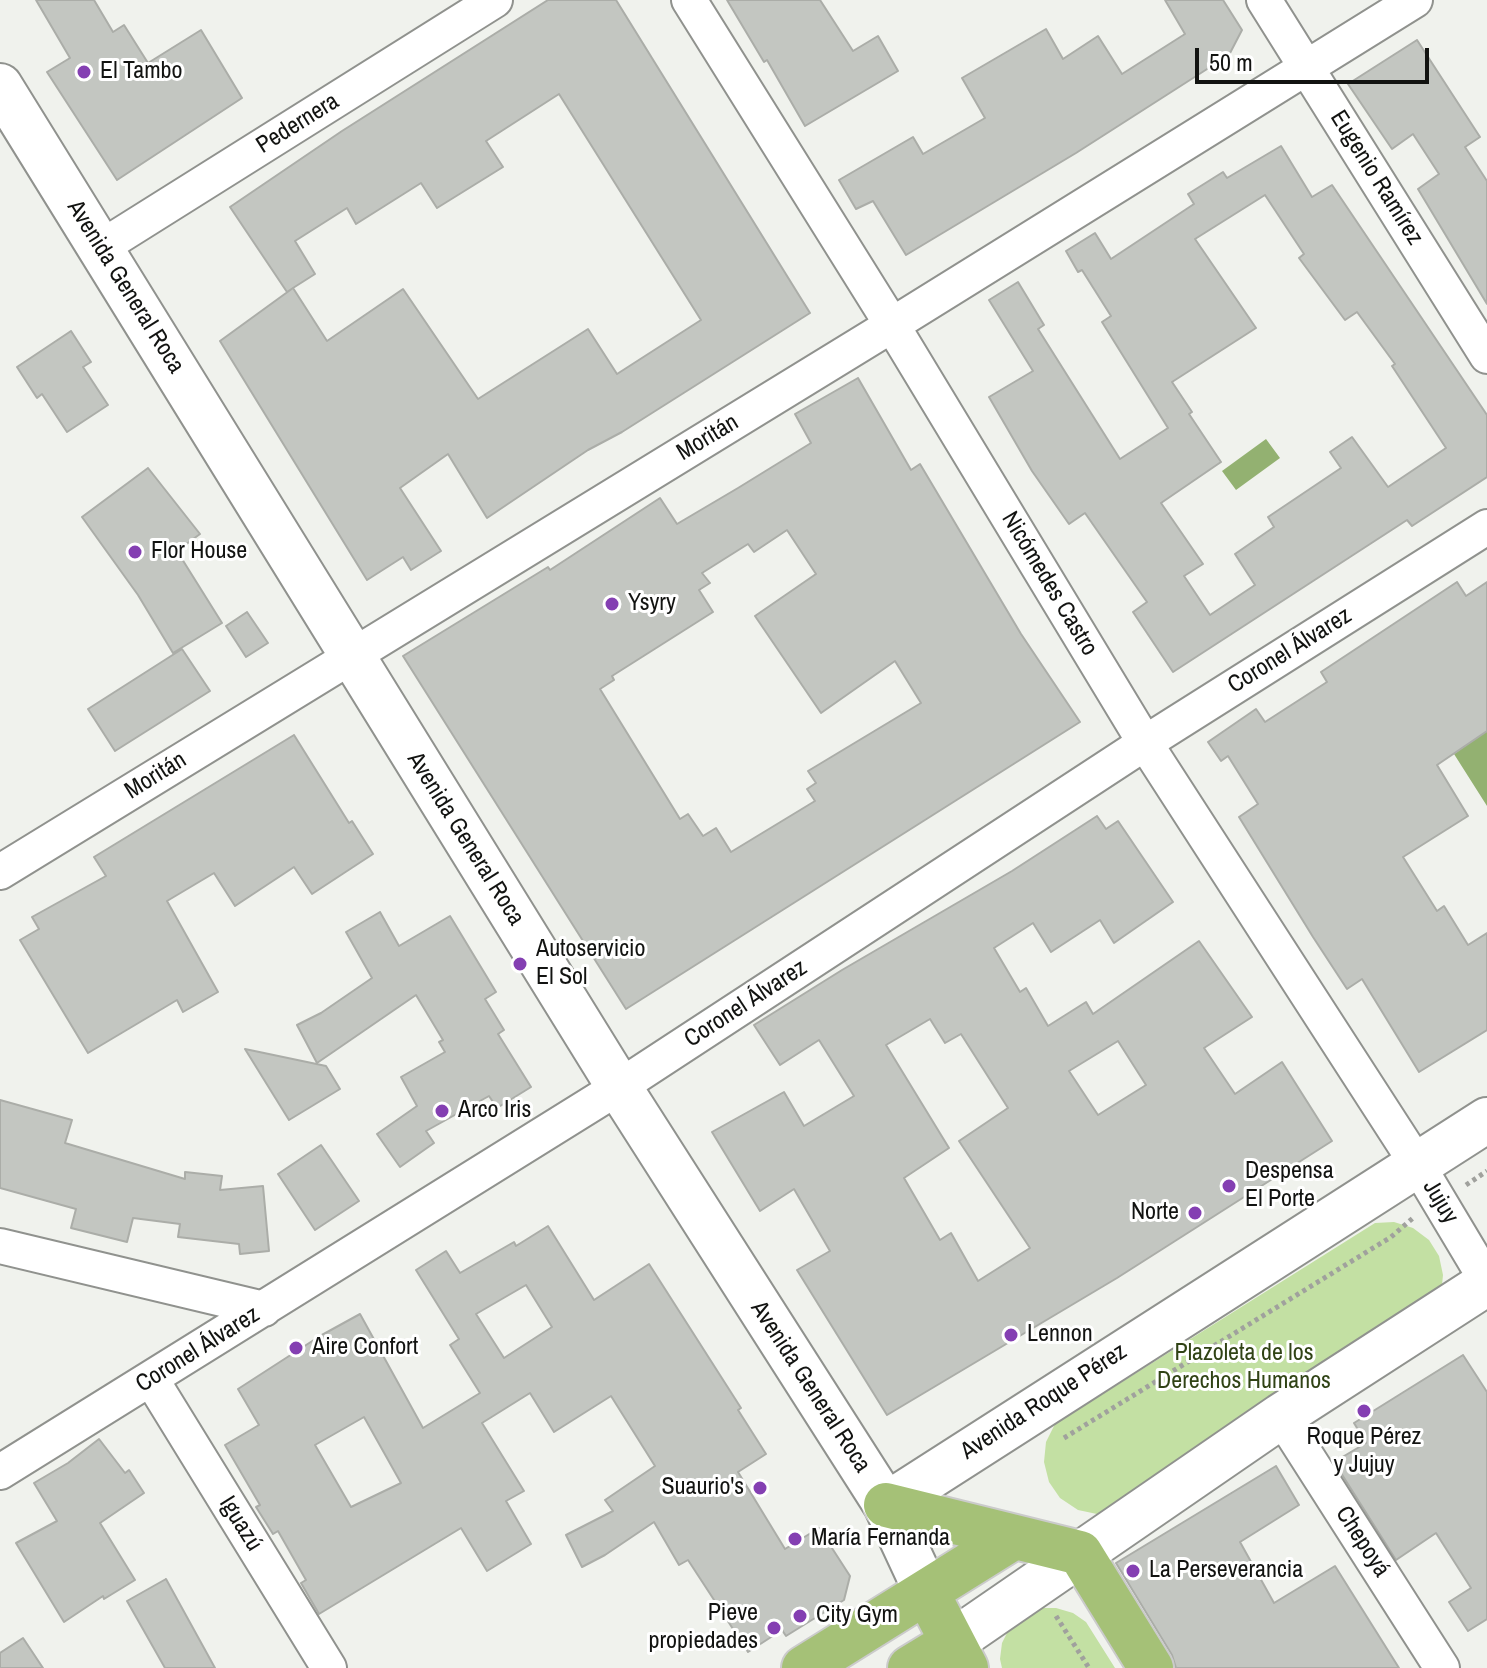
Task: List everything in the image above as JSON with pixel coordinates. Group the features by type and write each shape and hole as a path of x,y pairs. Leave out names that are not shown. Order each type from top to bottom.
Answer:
{"main road":[{"name":"Avenida General Roca","path":"0,86 15,144 100,248 619,1087 886,1505 927,1593"},
{"name":"Avenida Roque Pérez","path":"886,1505 1487,1120"},
{"path":"910,1668 960,1658 1080,1553 1281,1416 1487,1282"},
{"path":"886,1505 1080,1553 1151,1668"},
{"path":"804,1668 1014,1537"},
{"path":"927,1593 960,1658"}],"street":[{"name":"Pedernera","path":"100,248 495,0"},
{"name":"Nicómedes Castro","path":"689,0 892,325 1145,743 1417,1164"},
{"name":"Eugenio Ramírez","path":"1264,0 1487,356"},
{"name":"Moritán","path":"0,872 1415,0"},
{"name":"Coronel Álvarez","path":"0,1472 619,1087 1145,743 1487,527"},
{"name":"Jujuy","path":"1417,1164 1487,1282"},
{"path":"0,1246 264,1309"},
{"name":"Iguazú","path":"151,1379 329,1668"},
{"name":"Chepoyá","path":"1281,1416 1442,1668"}],"path":[{"path":"1027,1413 1046,1442 1067,1437 1391,1237 1404,1225 1487,1171"}],"green space":[{"name":"Plazoleta de los Derechos Humanos","path":"1394,1222 1413,1228 1429,1240 1439,1256 1443,1275 1441,1295 1117,1511 1097,1514 1078,1510 1060,1498 1049,1482 1044,1462 1046,1442 1055,1424 1375,1223"},
{"path":"1039,1608 1056,1608 1073,1613 1086,1622 1115,1668 1002,1668 1002,1643 1010,1627"}],"shaded area":[{"path":"1266,439 1280,458 1236,490 1222,471"},
{"path":"1487,731 1487,806 1454,754"}],"building":[{"path":"36,0 94,0 113,32 124,25 148,63 201,30 242,98 117,180 47,72 70,58"},
{"path":"548,0 616,0 810,313 622,432 588,450 487,518 448,454 400,488 441,551 411,570 403,557 367,580 220,341 293,288 287,292 230,207 342,131","holes":["559,94 701,320 617,374 588,329 478,399 403,289 327,341 293,288 315,274 295,241 347,208 356,224 421,183 437,208 503,167 486,141"]},
{"path":"727,0 820,0 853,51 878,36 898,71 805,126 767,60 764,62"},
{"path":"1165,0 1223,0 1242,30 1229,55 1076,153 906,255 873,201 856,209 839,180 913,137 923,154 985,118 962,78 1046,29 1063,59 1098,36 1122,74 1185,34"},
{"path":"1417,40 1480,137 1465,147 1487,181 1487,304 1418,189 1439,174 1413,134 1392,149 1348,84"},
{"path":"1281,146 1312,197 1332,185 1487,415 1487,477 1412,526 1407,520 1173,672 1133,612 1147,602 1085,513 1069,524 1032,471 989,397 1033,371 989,300 1018,282 1044,325 1038,329 1120,459 1168,428 1102,322 1111,316 1066,251 1095,233 1111,259 1194,204 1188,194 1223,172 1227,178","holes":["1265,195 1304,254 1299,258 1345,320 1357,312 1395,364 1392,366 1446,448 1388,487 1352,437 1330,452 1341,468 1268,517 1274,527 1235,554 1255,585 1210,615 1184,576 1203,564 1161,503 1221,462 1172,382 1256,328 1195,239"]},
{"path":"71,331 91,362 83,367 108,405 67,432 42,394 37,398 17,367"},
{"path":"858,378 911,470 920,464 1021,634 1080,722 626,1009 403,656 548,567 550,570 660,498 677,524 811,443 795,414","holes":["787,530 816,574 755,616 821,713 895,661 921,703 808,771 816,783 807,789 815,801 731,852 716,828 703,836 688,814 680,819 600,689 614,680 612,676 713,612 699,590 710,583 702,573 748,544 754,552"]},
{"path":"148,468 200,534 177,551 222,623 173,653 138,595 82,517"},
{"path":"1457,582 1466,596 1487,582 1487,731 1437,765 1468,816 1403,857 1437,911 1444,906 1468,945 1487,933 1487,1030 1419,1072 1362,979 1347,989 1313,937 1239,817 1258,804 1228,756 1221,761 1208,742 1256,709 1265,722 1327,682 1321,672"},
{"path":"247,612 268,643 246,657 226,626"},
{"path":"182,649 210,691 115,751 88,709"},
{"path":"294,735 349,823 352,821 373,854 312,894 294,867 235,906 214,873 167,901 218,992 183,1012 177,1000 88,1053 20,940 39,929 32,917 106,876 94,857"},
{"path":"1097,816 1106,829 1118,821 1173,902 1114,943 1100,920 1051,952 1033,923 994,948 1020,992 1026,988 1048,1026 1086,1002 1093,1014 1199,941 1252,1017 1204,1048 1235,1094 1282,1062 1332,1141 1117,1278 887,1415 797,1270 830,1251 794,1189 760,1211 712,1132 784,1092 804,1126 854,1096 819,1040 780,1065 754,1025 1012,871","holes":["930,1019 945,1043 961,1034 1008,1108 959,1141 1030,1248 978,1281 951,1233 940,1240 904,1178 949,1148 886,1045","1118,1041 1146,1085 1098,1115 1069,1071"]},
{"path":"380,912 399,946 450,916 496,992 485,999 504,1030 498,1034 531,1087 497,1108 489,1096 426,1131 434,1143 400,1167 377,1134 417,1106 401,1077 445,1052 439,1042 443,1040 416,995 317,1063 297,1025 321,1013 372,978 346,932"},
{"path":"245,1049 326,1066 340,1089 289,1120"},
{"path":"0,1100 72,1120 65,1143 185,1179 185,1172 222,1176 220,1190 263,1186 269,1251 240,1254 239,1244 178,1237 180,1224 133,1218 127,1242 71,1228 76,1209 0,1188"},
{"path":"321,1145 359,1201 315,1230 278,1174"},
{"path":"548,1226 594,1300 649,1264 741,1408 738,1410 766,1454 738,1472 785,1549 819,1528 850,1576 844,1600 786,1636 782,1630 748,1652 688,1560 679,1565 654,1522 582,1567 566,1535 613,1511 605,1500 655,1466 611,1396 554,1432 530,1393 482,1423 524,1491 506,1501 531,1544 487,1571 461,1528 319,1614 301,1583 306,1580 278,1531 273,1534 256,1507 260,1505 225,1445 259,1425 238,1389 360,1314 423,1428 480,1393 450,1345 459,1339 416,1270 446,1251 460,1273 514,1242 516,1246","holes":["526,1285 552,1327 504,1358 476,1314","364,1417 401,1483 351,1507 315,1445"]},
{"path":"1463,1355 1487,1392 1487,1619 1468,1631 1449,1602 1471,1588 1436,1533 1396,1560 1334,1462 1366,1443 1354,1423"},
{"path":"99,1439 125,1473 129,1470 144,1493 100,1523 135,1580 104,1599 103,1596 64,1622 16,1543 57,1521 34,1483 68,1463"},
{"path":"1276,1466 1299,1505 1240,1542 1274,1603 1335,1566 1399,1668 1176,1668 1172,1655 1116,1563"},
{"path":"166,1579 215,1668 165,1668 127,1601"},
{"path":"23,1638 43,1668 0,1668 0,1653"}],"place":[{"name":"El Tambo","path":"84,72"},
{"name":"Flor House","path":"135,552"},
{"name":"Ysyry","path":"612,604"},
{"name":"Autoservicio El Sol","path":"520,964"},
{"name":"Arco Iris","path":"442,1111"},
{"name":"Despensa El Porte","path":"1229,1186"},
{"name":"Norte","path":"1195,1213"},
{"name":"Lennon","path":"1011,1335"},
{"name":"Aire Confort","path":"296,1348"},
{"name":"Roque Pérez y Jujuy","path":"1364,1411"},
{"name":"Suaurio's","path":"760,1488"},
{"name":"María Fernanda","path":"795,1539"},
{"name":"La Perseverancia","path":"1133,1571"},
{"name":"City Gym","path":"800,1616"},
{"name":"Pieve propiedades","path":"774,1628"}]}
